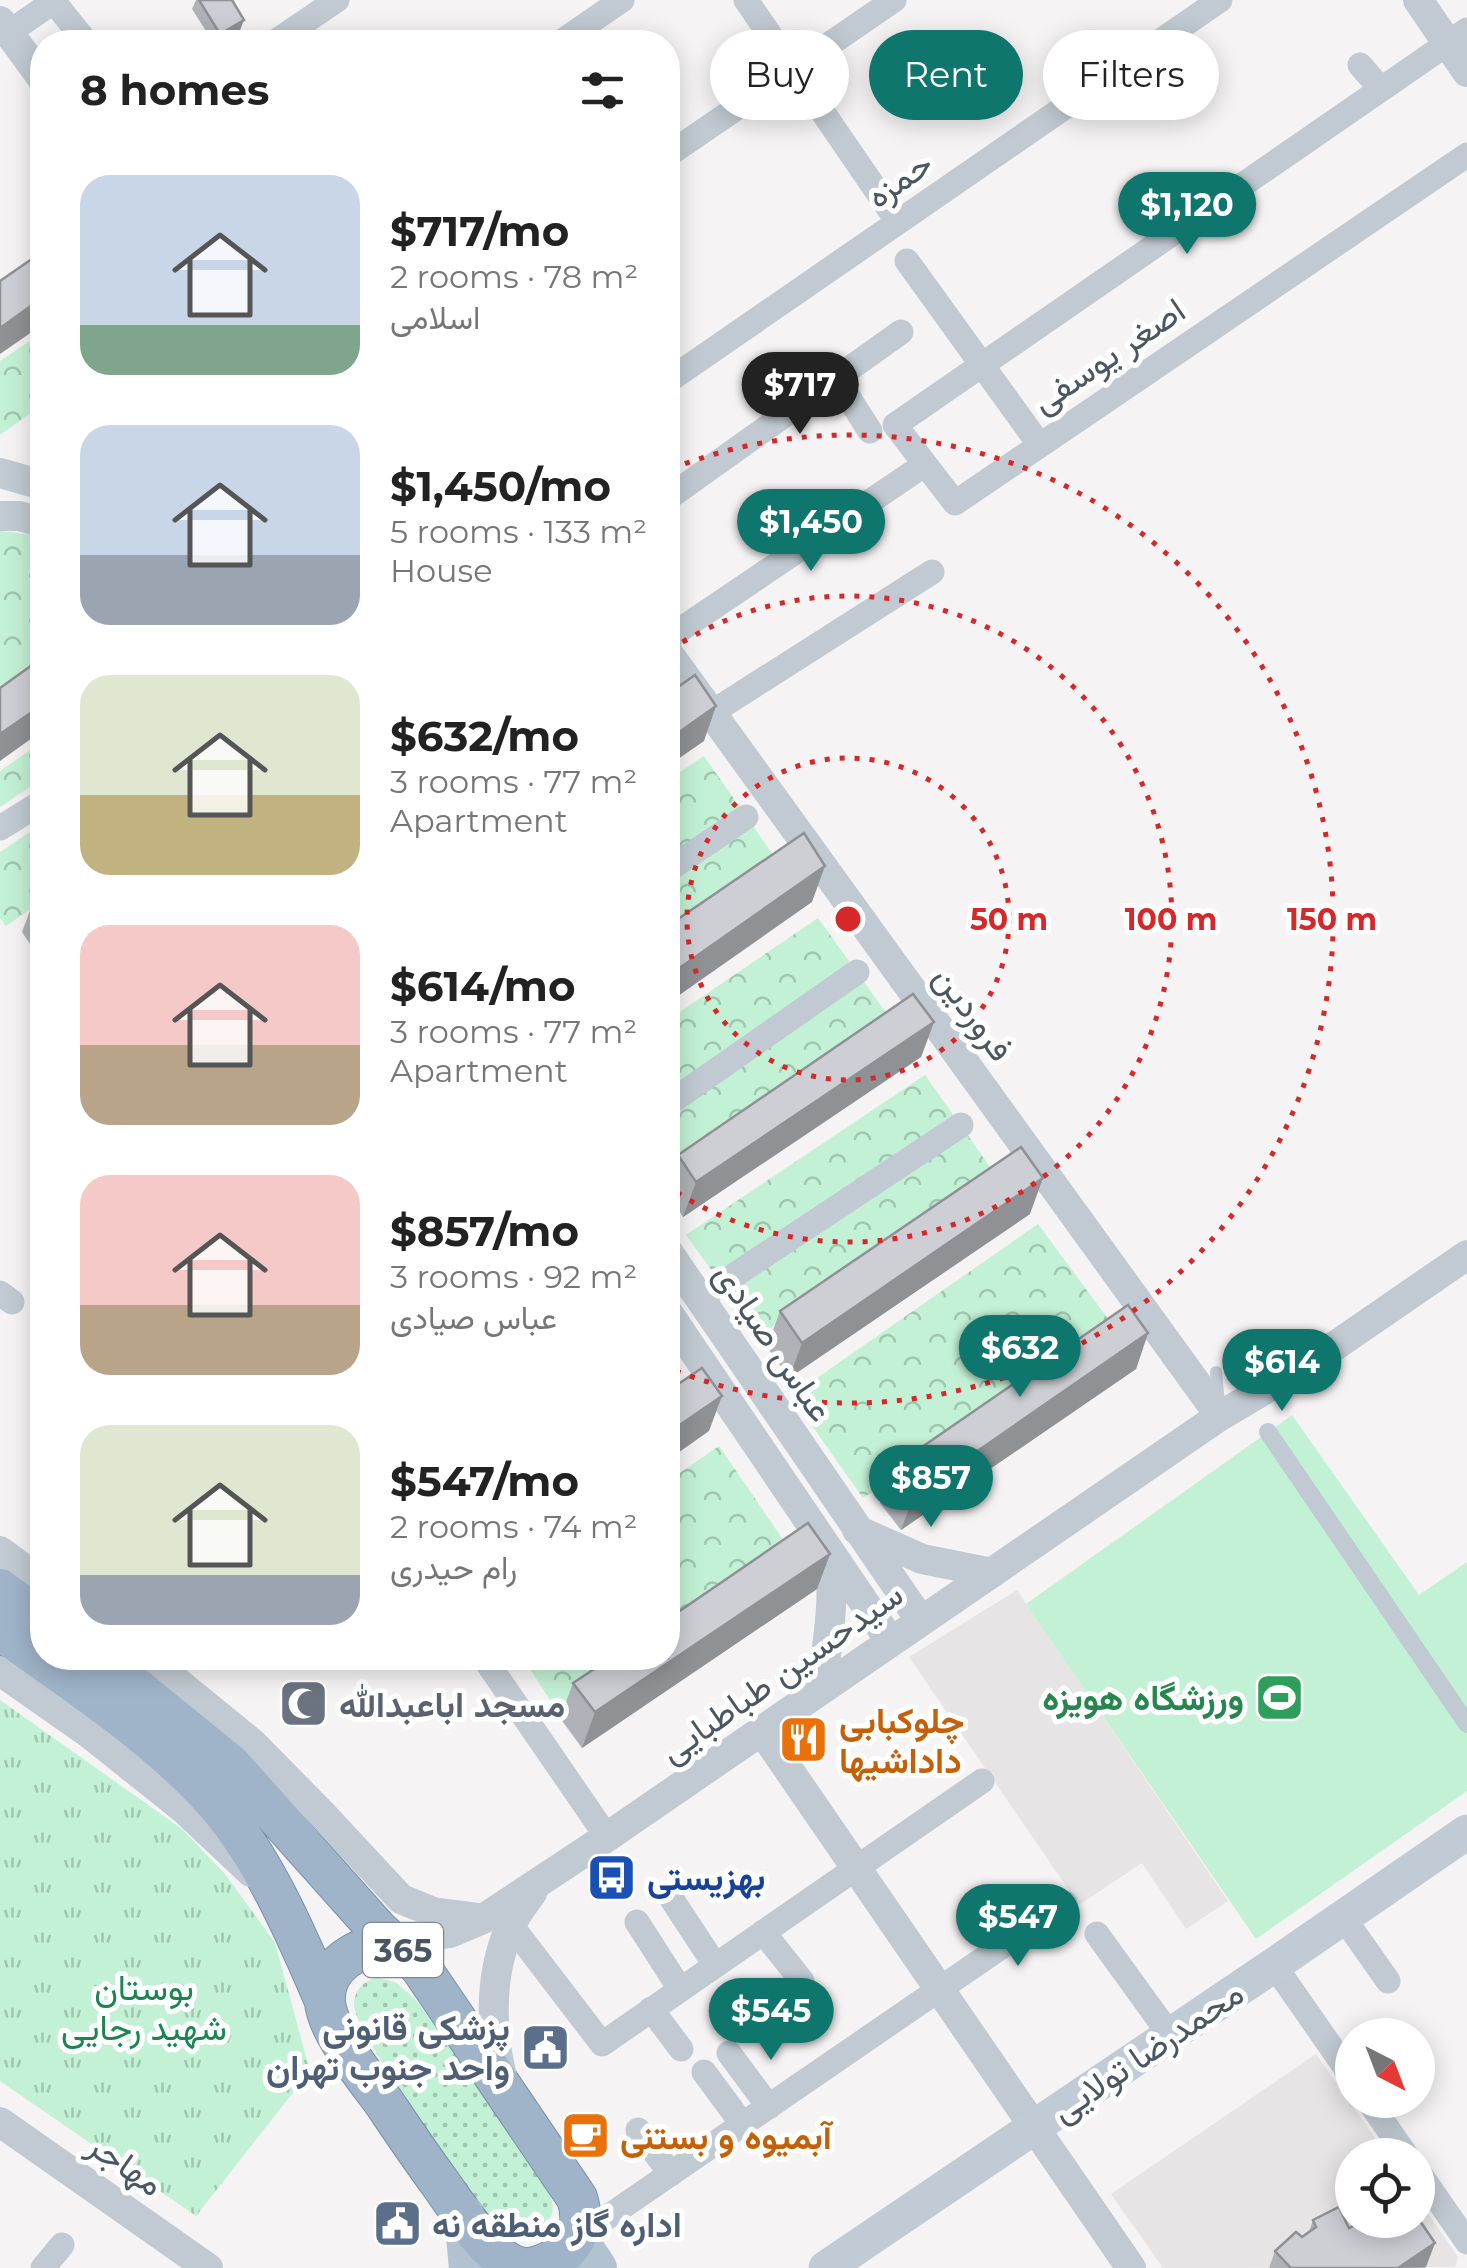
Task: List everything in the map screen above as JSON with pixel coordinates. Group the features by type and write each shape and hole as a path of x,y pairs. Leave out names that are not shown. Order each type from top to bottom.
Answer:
{"highway":[{"path":"0,1589 30,1611"},
{"name":"365","path":"0,1630 30,1652"},
{"name":"365","path":"56,1670 157,1746 206,1791 234,1826 291,1926 335,2029 464,2215 501,2260 514,2267 557,2261 582,2220 577,2198 421,1968 378,1930 359,1882 230,1765 112,1670"},
{"path":"291,1926 316,1951 328,1955 340,1948 350,1938 359,1882"},
{"name":"365","path":"325,2001 328,1980 341,1962 362,1949 392,1942"}],"main road":[{"name":"محمدرضا تولایی","path":"826,2268 1465,1838"},
{"path":"464,2215 469,2268"}],"street":[{"path":"293,30 337,0"},
{"path":"585,30 622,0"},
{"path":"746,0 766,30"},
{"path":"849,31 894,0"},
{"name":"حمزه","path":"680,373 1220,0"},
{"path":"1418,0 1457,37 1467,72"},
{"path":"30,62 4,27 42,4 73,30"},
{"path":"882,428 1457,37"},
{"path":"1360,64 1381,89"},
{"path":"680,147 719,120"},
{"path":"828,120 898,222"},
{"name":"اصغر یوسفی","path":"924,465 955,503 1467,155"},
{"path":"907,261 1039,444"},
{"path":"680,489 902,332"},
{"path":"680,630 924,465 882,428 836,378"},
{"path":"0,473 30,482"},
{"path":"0,516 30,519"},
{"path":"711,713 932,572"},
{"name":"فروردین","path":"680,670 1220,1416"},
{"path":"0,828 30,809"},
{"path":"680,862 746,816"},
{"path":"680,1096 857,972"},
{"path":"700,1298 961,1125"},
{"name":"سیدحسین طباطبایی","path":"1309,1353 1467,1233"},
{"name":"سیدحسین طباطبایی","path":"497,1922 538,1882 1220,1416 1267,1372 1309,1353 1467,1255"},
{"name":"عباس صیادی","path":"680,1269 921,1621"},
{"name":"عباس صیادی","path":"680,1330 891,1642"},
{"path":"1268,1432 1467,1724"},
{"path":"856,1529 922,1559 992,1573"},
{"path":"821,1690 834,1587 830,1549"},
{"path":"0,1552 30,1573"},
{"path":"0,1670 90,1734 184,1810 243,1862 291,1926"},
{"path":"163,1670 252,1743 321,1812 359,1882 432,1912 497,1922 602,2044 982,1782"},
{"path":"492,1670 608,1837"},
{"path":"762,1731 1130,2268"},
{"path":"673,1901 716,1965"},
{"path":"557,2261 671,2174 1065,1902"},
{"path":"1343,1917 1388,1982"},
{"path":"392,1942 497,1922"},
{"path":"497,1922 494,2045 505,2090"},
{"path":"637,1922 680,1989"},
{"path":"763,1932 802,1981"},
{"path":"1097,1934 1170,2035"},
{"path":"1274,1965 1335,2053"},
{"path":"651,2009 681,2049"},
{"path":"729,2052 768,2107"},
{"path":"704,2072 743,2125"},
{"name":"مهاجر","path":"0,2122 208,2268"},
{"path":"638,2130 671,2174"},
{"path":"1435,2196 1467,2242"},
{"path":"44,2268 62,2245"}],"lane":[{"path":"1216,1372 1220,1416"}],"shaded area":[{"path":"1017,1590 1228,1901 1186,1929 1142,1863 1079,1905 909,1657"},
{"path":"1316,2054 1335,2081 1335,2118 1361,2118 1375,2138 1335,2138 1335,2238 1435,2238 1435,2224 1458,2257 1455,2267 1163,2268 1111,2194"}],"green space":[{"path":"30,341 30,414 0,435 0,361"},
{"path":"0,531 30,535 30,683 0,705"},
{"path":"30,750 30,787 0,807 0,771"},
{"path":"704,756 778,862 680,929 680,772"},
{"path":"30,832 30,909 6,926 0,918 0,852"},
{"path":"818,918 892,1021 680,1165 680,1012"},
{"path":"925,1075 995,1174 759,1336 686,1235"},
{"path":"1038,1224 1114,1327 863,1498 791,1396"},
{"name":"ورزشگاه هویزه","path":"1292,1415 1419,1595 1467,1562 1467,1791 1256,1939 1026,1604"},
{"path":"719,1446 788,1547 680,1622 680,1473"},
{"path":"531,1670 610,1670 555,1708"},
{"name":"بوستان شهید رجایی","path":"0,1700 182,1829 225,1874 275,1943 310,2071 196,2216 0,2081"},
{"path":"376,1977 395,1982 414,1998 541,2180 553,2210 540,2231 515,2237 493,2221 396,2085 374,2050 354,2005 360,1987"}],"building":[{"path":"199,0 232,0 244,20 227,30 218,30"},
{"path":"30,260 30,307 0,328 0,281"},
{"path":"30,667 30,713 0,734 0,688"},
{"path":"695,675 716,706 680,732 680,686"},
{"path":"804,833 825,866 680,968 680,918"},
{"path":"913,994 934,1022 696,1182 680,1154"},
{"path":"1021,1147 1043,1178 802,1343 780,1311"},
{"path":"1128,1305 1148,1333 914,1495 893,1467"},
{"path":"702,1368 722,1396 680,1425 680,1383"},
{"path":"808,1523 830,1554 680,1655 680,1611"},
{"path":"593,1670 657,1670 595,1712 573,1683"},
{"path":"1335,2209 1335,2238 1432,2238 1435,2243 1398,2268 1291,2268 1275,2251 1296,2232 1302,2237 1316,2227 1313,2220"}],"place":[{"name":"ورزشگاه هویزه","path":"1279,1697"},
{"name":"مسجد اباعبدالله","path":"304,1704"},
{"name":"چلوکبابی داداشیها","path":"804,1740"},
{"name":"بهزیستی","path":"612,1877"},
{"name":"پزشکی قانونی واحد جنوب تهران","path":"545,2047"},
{"name":"آبمیوه و بستنی","path":"585,2136"},
{"name":"اداره گاز منطقه نه","path":"397,2224"}]}
